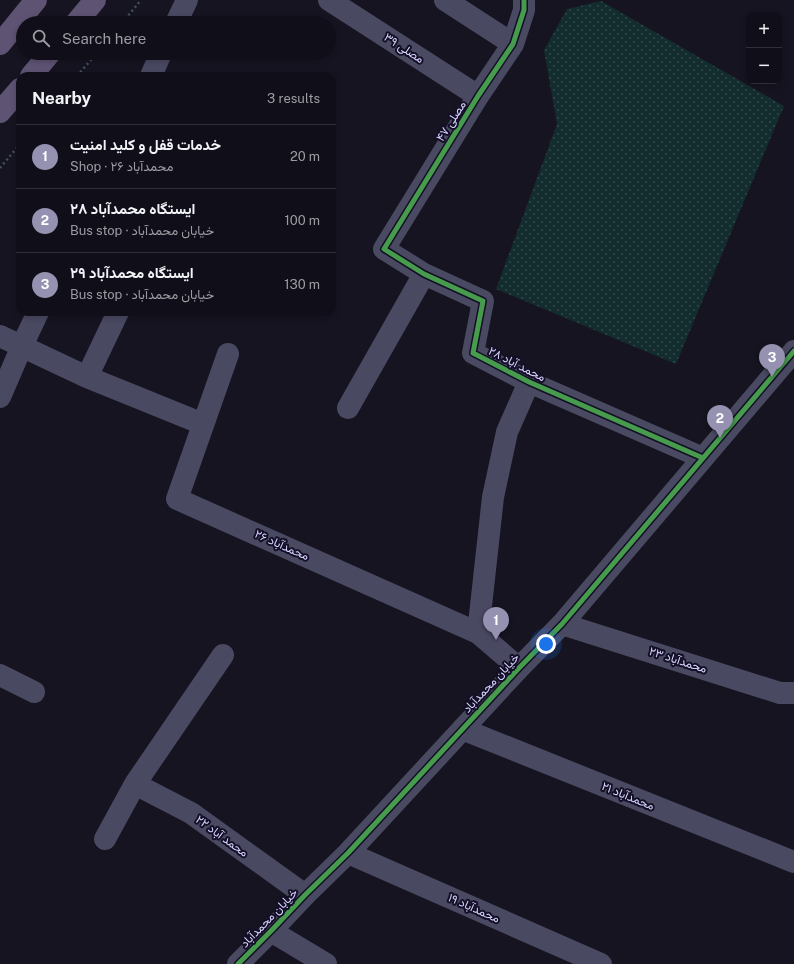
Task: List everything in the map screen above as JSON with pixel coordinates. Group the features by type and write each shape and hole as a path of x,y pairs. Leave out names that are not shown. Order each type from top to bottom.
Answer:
{"main road":[{"path":"23,16 36,0"},
{"path":"82,16 95,0"},
{"path":"0,44 16,24"},
{"path":"34,72 44,60"},
{"path":"0,112 16,94"}],"street":[{"path":"179,16 187,0"},
{"name":"مصلی ۳۹","path":"329,0 478,96"},
{"path":"445,0 513,44"},
{"name":"مصلی ۴۷","path":"384,249 478,96 513,44 524,10 524,0"},
{"path":"153,72 159,60"},
{"name":"محمد آباد ۲۸","path":"384,249 424,274 483,301 473,353 529,382 703,458"},
{"path":"348,408 424,274"},
{"path":"0,397 36,316"},
{"path":"87,377 116,316"},
{"path":"0,336 87,377 203,424"},
{"name":"خیابان محمدآباد","path":"238,964 348,853 519,668 562,624 794,351"},
{"name":"محمدآباد ۲۶","path":"228,354 177,498 478,633 519,668"},
{"path":"478,633 493,496 507,432 529,382"},
{"name":"محمدآباد ۲۳","path":"562,624 780,693 794,693"},
{"path":"105,839 135,784 223,655"},
{"path":"0,675 34,692"},
{"name":"محمدآباد ۲۱","path":"462,729 794,862"},
{"name":"محمد آباد ۲۲","path":"135,784 191,813 305,895"},
{"name":"محمدآباد ۱۹","path":"348,853 601,964"},
{"path":"271,931 326,964"}],"path":[{"path":"128,16 141,0"},
{"path":"80,72 91,60"},
{"path":"0,168 16,149"}],"green space":[{"path":"601,1 784,106 676,364 496,289 557,124 544,50 567,9"}],"cycle path":[{"path":"524,0 524,10 513,44 478,96 384,249 424,274 483,301 473,353 529,382 703,458"},
{"path":"238,964 348,853 519,668 562,624 794,351"}],"place":[{"name":"ایستگاه محمدآباد ۲۹","path":"772,377"},
{"name":"ایستگاه محمدآباد ۲۸","path":"720,438"},
{"name":"خدمات قفل و کلید امنیت","path":"496,640"}]}
